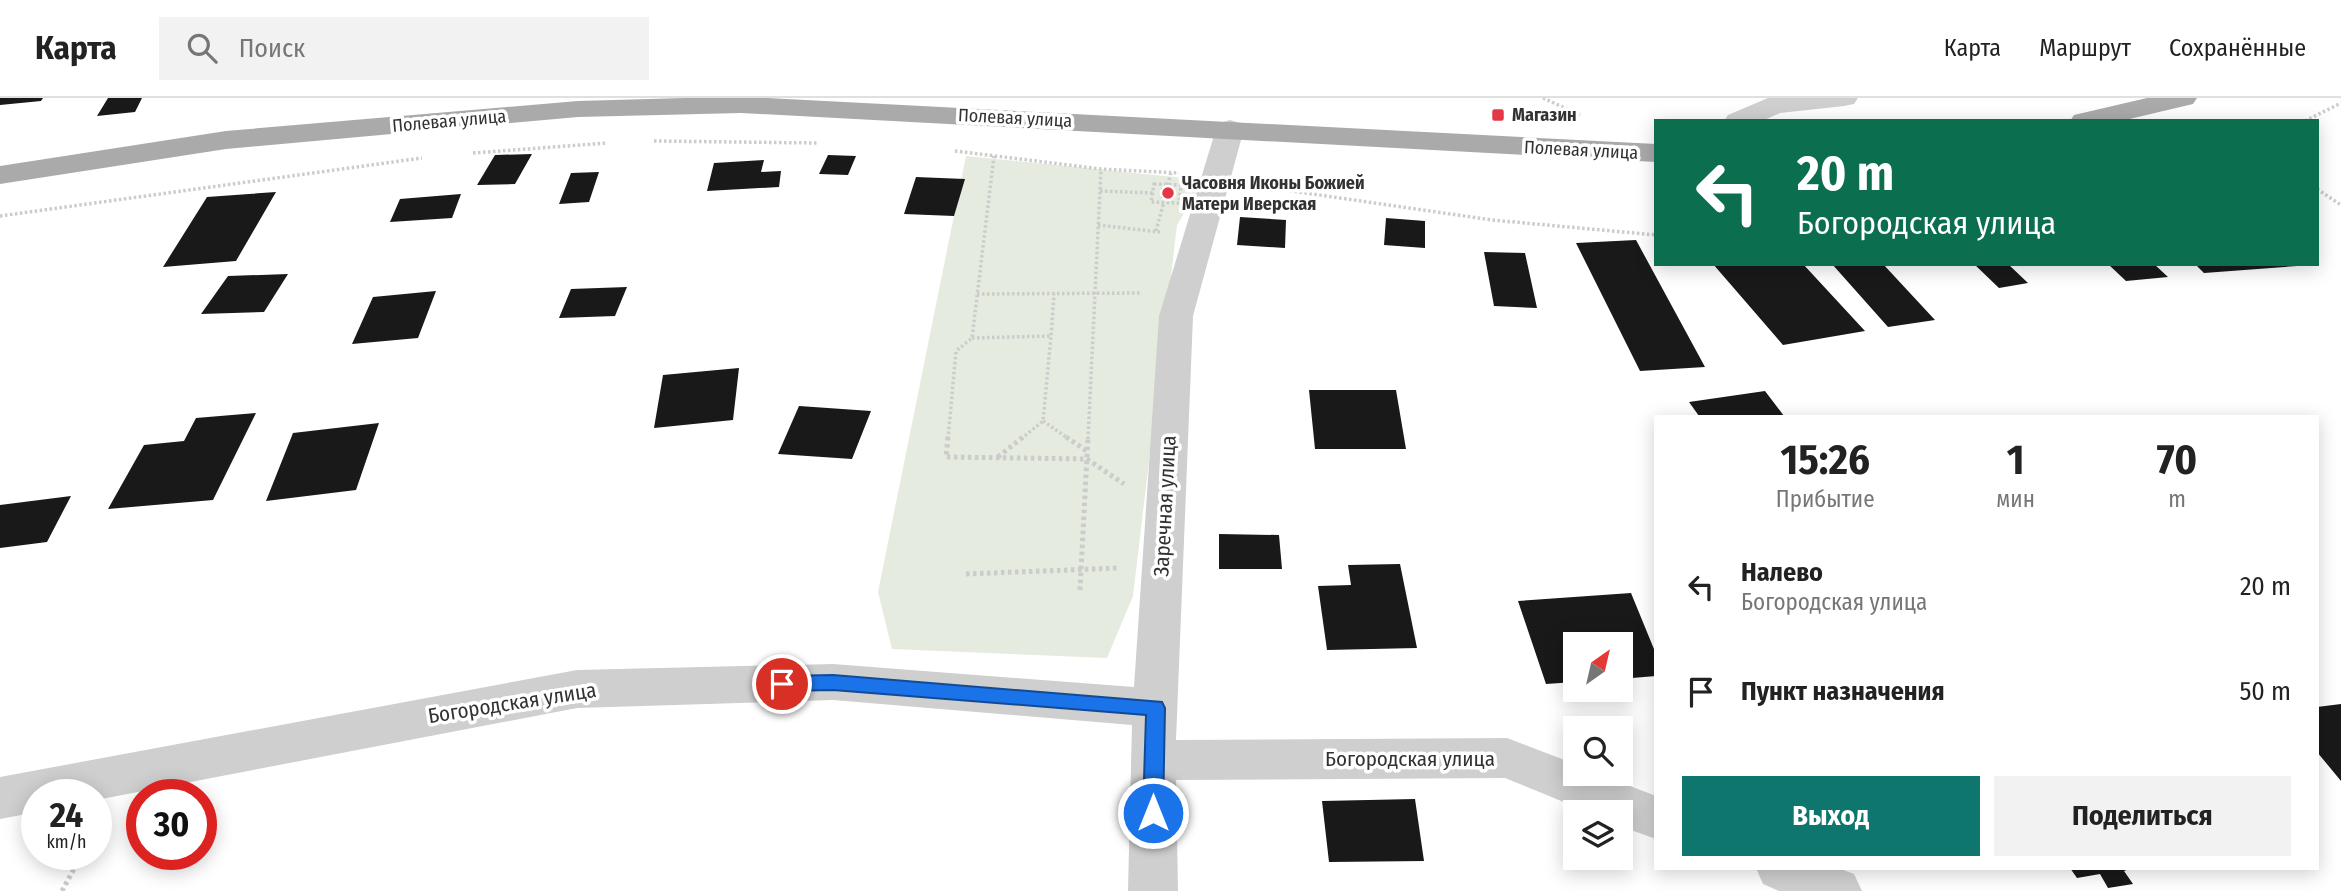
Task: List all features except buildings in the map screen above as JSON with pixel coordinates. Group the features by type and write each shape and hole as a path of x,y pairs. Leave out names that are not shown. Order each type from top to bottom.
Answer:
{"main road":[{"path":"2093,119 2178,99"},
{"name":"Полевая улица","path":"0,175 226,140 578,110 742,102 1654,153"}],"street":[{"path":"1742,119 1774,105 1844,98"},
{"path":"2143,98 2178,99"},
{"name":"Заречная улица","path":"1153,891 1153,760 1161,566 1177,316 1230,129"},
{"name":"Богородская улица","path":"0,797 577,689 833,682 1156,708"},
{"name":"Богородская улица","path":"1153,760 1507,758 1654,817"},
{"path":"1785,870 1837,891"}],"path":[{"path":"2309,119 2341,103"},
{"path":"654,141 820,144"},
{"path":"469,153 613,142"},
{"path":"946,149 1101,169 1171,171 1215,180 1492,220 1654,235"},
{"path":"0,216 430,156"},
{"path":"972,338 994,156"},
{"path":"1080,590 1101,169"},
{"path":"1168,184 1171,171"},
{"path":"1154,184 1168,184 1181,185 1179,203 1152,202 1154,184"},
{"path":"2319,190 2341,205"},
{"path":"1100,191 1153,193"},
{"path":"1156,231 1164,202"},
{"path":"1098,225 1199,235"},
{"path":"997,458 1043,421 1054,293"},
{"path":"977,294 1183,293"},
{"path":"1051,336 972,338 956,351 946,457 1087,459 1165,512"},
{"path":"1043,421 1087,451"},
{"path":"966,574 1161,566"},
{"path":"62,891 73,870"}],"shaded area":[{"path":"966,156 1204,180 1177,225 1133,596 1107,658 892,649 878,592"}],"place":[{"name":"Магазин","path":"1498,115"},
{"name":"Часовня Иконы Божией Матери Иверская","path":"1168,193"}],"route":[{"path":"782,684 833,682 1156,708 1153,813"}]}
